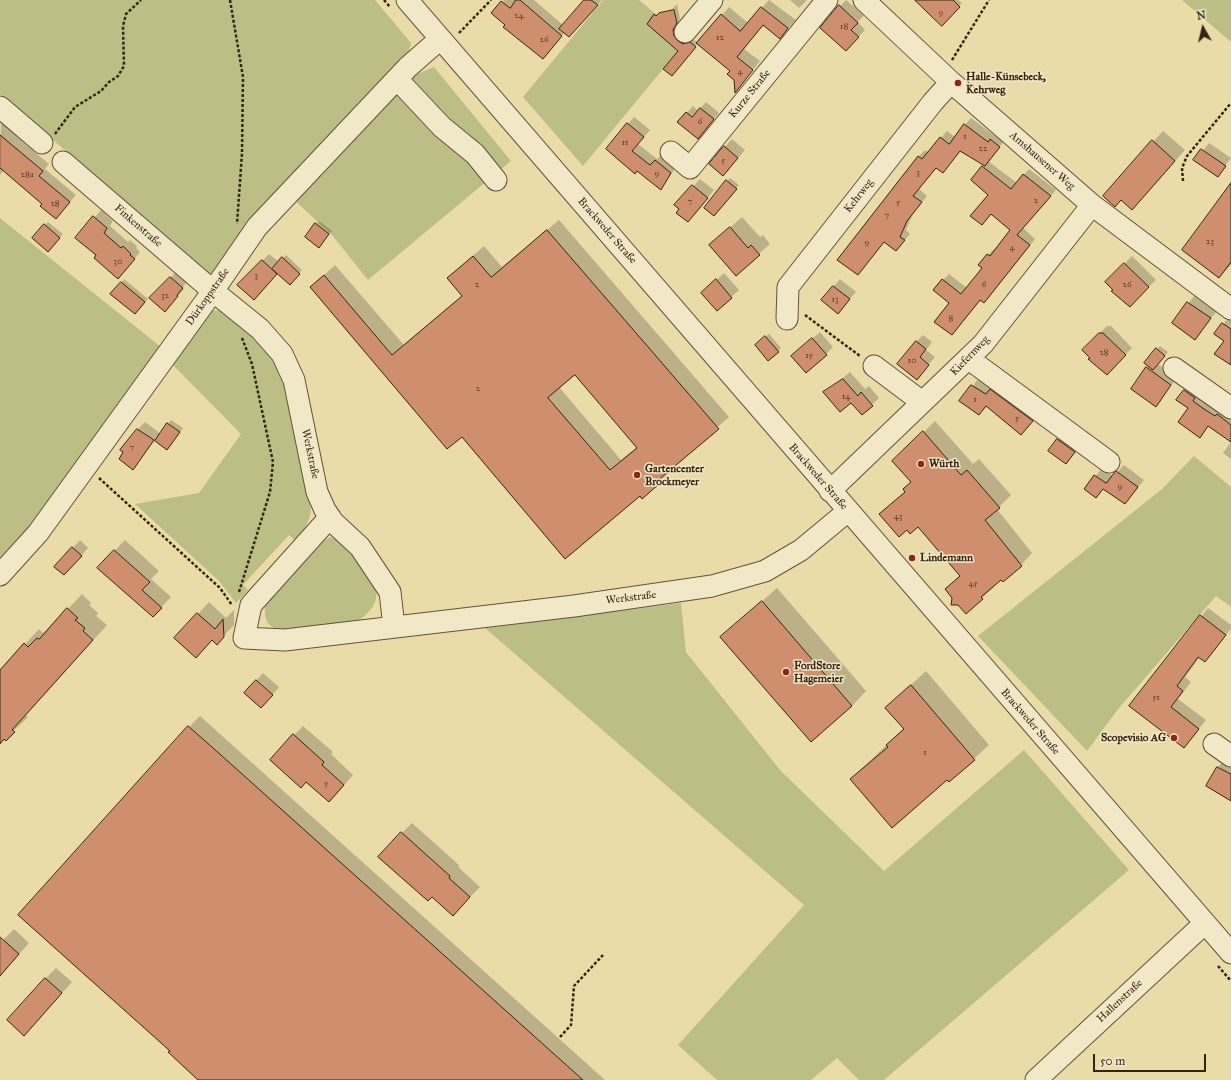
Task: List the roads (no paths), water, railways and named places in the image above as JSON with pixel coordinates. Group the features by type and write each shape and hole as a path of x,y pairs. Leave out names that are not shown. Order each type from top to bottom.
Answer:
{"street":[{"name":"Brackweder Straße","path":"407,0 449,37 830,491 1231,953"},
{"path":"685,32 712,0"},
{"name":"Kurze Straße","path":"671,152 690,168 827,0"},
{"name":"Amshausener Weg","path":"869,1 946,77 1092,205 1231,309"},
{"name":"Dürkoppstraße","path":"0,575 38,533 213,291 257,227 408,66 449,37"},
{"name":"Kehrweg","path":"787,319 788,287 933,102 946,77"},
{"path":"397,78 442,128 475,154 496,180"},
{"path":"0,107 48,140"},
{"name":"Finkenstraße","path":"63,162 213,291"},
{"name":"Kiefernweg","path":"830,491 983,344 1092,205"},
{"name":"Werkstraße","path":"213,291 260,329 282,354 294,380 317,492 330,517 360,547 390,592 394,627"},
{"path":"969,359 1109,462"},
{"path":"874,366 922,402"},
{"path":"1174,368 1231,408"},
{"name":"Werkstraße","path":"330,517 251,604 244,638 286,640 660,595 712,586 764,571 777,564 801,550 848,511"},
{"path":"1214,744 1231,756"},
{"name":"Hallenstraße","path":"1036,1080 1205,924"}],"place":[{"name":"Halle-Künsebeck, Kehrweg","path":"958,83"},
{"name":"Würth","path":"921,464"},
{"name":"Gartencenter Brockmeyer","path":"637,475"},
{"name":"Lindemann","path":"912,558"},
{"name":"FordStore Hagemeier","path":"786,672"},
{"name":"Scopevisio AG","path":"1174,738"}]}
